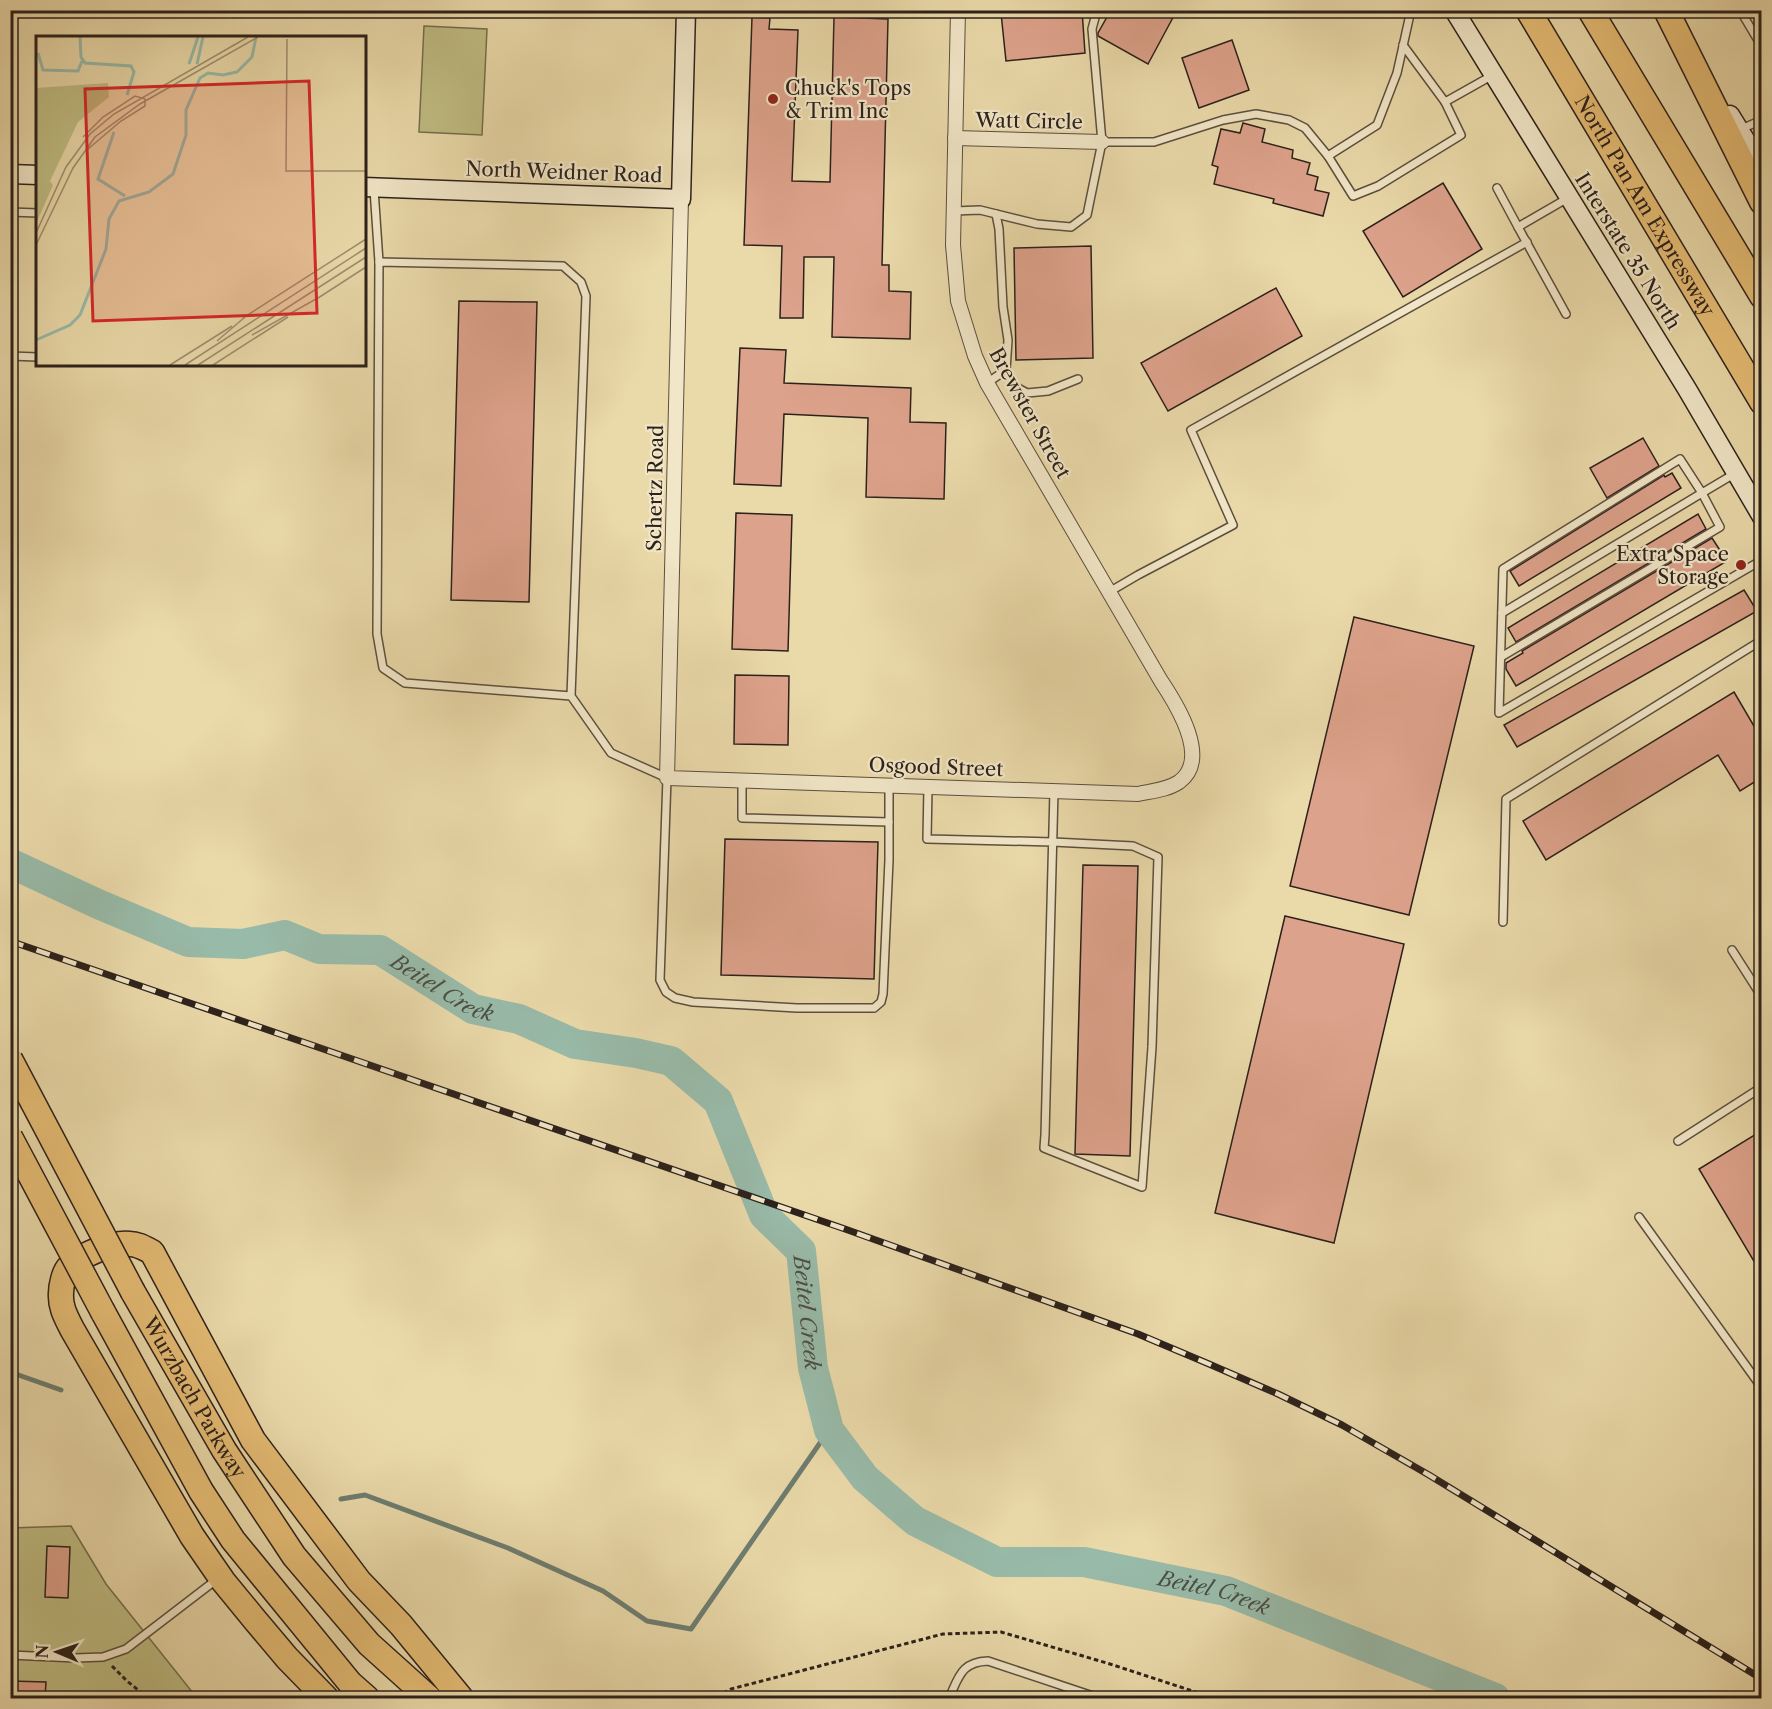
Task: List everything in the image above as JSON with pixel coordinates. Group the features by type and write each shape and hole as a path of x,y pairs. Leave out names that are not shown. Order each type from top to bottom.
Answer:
{"highway":[{"name":"North Pan Am Expressway","path":"1528,10 1761,402"},
{"path":"1590,10 1761,296"},
{"path":"1666,10 1761,202"},
{"name":"Wurzbach Parkway","path":"10,1059 133,1292 224,1450 294,1556 369,1644 429,1698"},
{"name":"Wurzbach Parkway","path":"10,1137 201,1491 233,1540 350,1683 367,1698"},
{"path":"326,1698 287,1658 220,1577 184,1523 62,1310 61,1293 68,1268 93,1250 127,1243 139,1245 152,1252 254,1440 358,1581 401,1625 461,1698"}],"main road":[{"name":"North Weidner Road","path":"369,187 681,199 686,10"},
{"name":"Interstate 35 North","path":"1454,10 1687,389 1761,517"},
{"path":"1666,10 1761,167"},
{"path":"10,174 36,175"}],"street":[{"name":"Brewster Street","path":"958,10 953,245 958,301 975,356 987,382 1177,705 1187,727 1192,765"},
{"name":"Watt Circle","path":"955,138 1102,142"},
{"name":"Schertz Road","path":"667,778 681,199"},
{"name":"Osgood Street","path":"667,778 1138,794 1164,789 1179,782 1192,765"}],"lane":[{"path":"954,211 980,210 1037,224 1071,227 1087,214 1102,142 1092,28 1096,10"},
{"path":"1328,156 1377,124 1397,73 1411,10"},
{"path":"1740,10 1761,47"},
{"path":"1102,142 1154,142 1223,120 1257,114 1289,120 1305,128 1328,156 1353,196 1378,186 1461,135 1445,102 1403,45"},
{"path":"1445,102 1493,75"},
{"path":"1739,130 1761,120"},
{"path":"369,187 379,262 377,634 383,668 405,683 571,696"},
{"path":"1497,188 1566,314"},
{"path":"1518,227 1569,198"},
{"path":"10,212 36,213"},
{"path":"996,214 999,229 1003,307 1008,340 1006,370 1016,387 1027,393 1048,391 1078,379"},
{"path":"1109,592 1233,525 1191,430 1527,242"},
{"path":"379,262 563,266 581,282 586,296 571,696 611,753 667,778 660,980 666,992 675,998 693,1002 797,1008 874,1008 881,1002 889,860 889,785"},
{"path":"10,356 36,357"},
{"path":"987,382 1006,370"},
{"path":"1501,657 1720,527 1680,459 1503,569 1499,713 1761,560"},
{"path":"1502,614 1736,473"},
{"path":"1503,922 1506,799 1761,640"},
{"path":"742,780 742,818 889,822"},
{"path":"928,787 927,839 1053,842 1133,846 1158,857 1152,1047 1142,1187 1044,1148 1053,842 1054,791"},
{"path":"1732,950 1761,997"},
{"path":"1678,1141 1761,1087"},
{"path":"1639,1217 1761,1388"},
{"path":"10,1655 104,1657 126,1649 220,1577"},
{"path":"949,1698 963,1670 976,1662 988,1661 1099,1698"}],"path":[{"path":"104,1657 127,1681 148,1698"}],"shaded area":[{"path":"424,26 487,29 482,135 419,132"},
{"path":"71,1526 106,1584 197,1698 11,1698 10,1528"}],"building":[{"path":"1029,10 1082,10 1085,53 1006,61 1001,13"},
{"path":"1111,10 1177,10 1148,64 1098,36"},
{"path":"752,17 770,18 769,29 798,30 792,181 830,182 834,17 888,19 882,265 889,265 889,291 911,292 910,339 832,337 834,257 804,257 803,318 780,318 782,246 744,245"},
{"path":"1232,40 1249,90 1199,108 1182,58"},
{"path":"1243,123 1265,129 1262,142 1293,150 1292,158 1310,163 1307,174 1318,177 1315,190 1329,193 1323,216 1273,203 1274,199 1214,184 1218,167 1212,165 1221,129 1240,133"},
{"path":"1443,183 1482,249 1403,297 1363,231"},
{"path":"1091,246 1093,358 1016,360 1014,248"},
{"path":"1276,288 1302,336 1168,411 1141,363"},
{"path":"459,301 537,302 529,602 451,600"},
{"path":"740,348 786,350 784,383 911,388 910,422 946,423 944,499 866,497 868,418 784,414 781,486 734,484"},
{"path":"1643,438 1659,466 1607,498 1590,468"},
{"path":"1672,473 1681,488 1519,586 1510,571 1664,475 1665,477"},
{"path":"736,513 792,515 788,651 732,649"},
{"path":"1698,514 1706,529 1516,642 1508,628"},
{"path":"1712,538 1727,561 1516,686 1506,669 1506,663 1523,653 1522,651"},
{"path":"1744,590 1757,611 1517,747 1504,725"},
{"path":"1354,617 1474,646 1409,915 1290,886"},
{"path":"735,675 789,676 788,745 734,744"},
{"path":"1734,692 1761,738 1761,778 1740,791 1718,755 1546,860 1523,821"},
{"path":"725,839 878,842 874,979 721,975"},
{"path":"1083,865 1138,866 1130,1156 1075,1154"},
{"path":"1285,916 1404,944 1334,1243 1215,1213"},
{"path":"1761,1131 1761,1273 1699,1169"},
{"path":"47,1546 70,1547 68,1598 45,1597"},
{"path":"10,1681 46,1682 45,1698 10,1698"}],"waterway":[{"name":"Beitel Creek","path":"10,863 188,942 243,944 285,935 319,949 380,950 473,1009 519,1019 575,1044 671,1061 718,1101 764,1215 801,1251 813,1368 829,1430 865,1478 915,1521 997,1562 1084,1562 1226,1591 1495,1698"},
{"path":"10,1372 61,1390"},
{"path":"341,1499 365,1495 508,1548 603,1591 647,1621 691,1629 829,1430"}],"railway":[{"path":"10,941 845,1229 1138,1334 1278,1394 1342,1425 1429,1475 1762,1679"}],"place":[{"name":"Chuck's Tops & Trim Inc","path":"773,99"},
{"name":"Extra Space Storage","path":"1741,565"}]}
